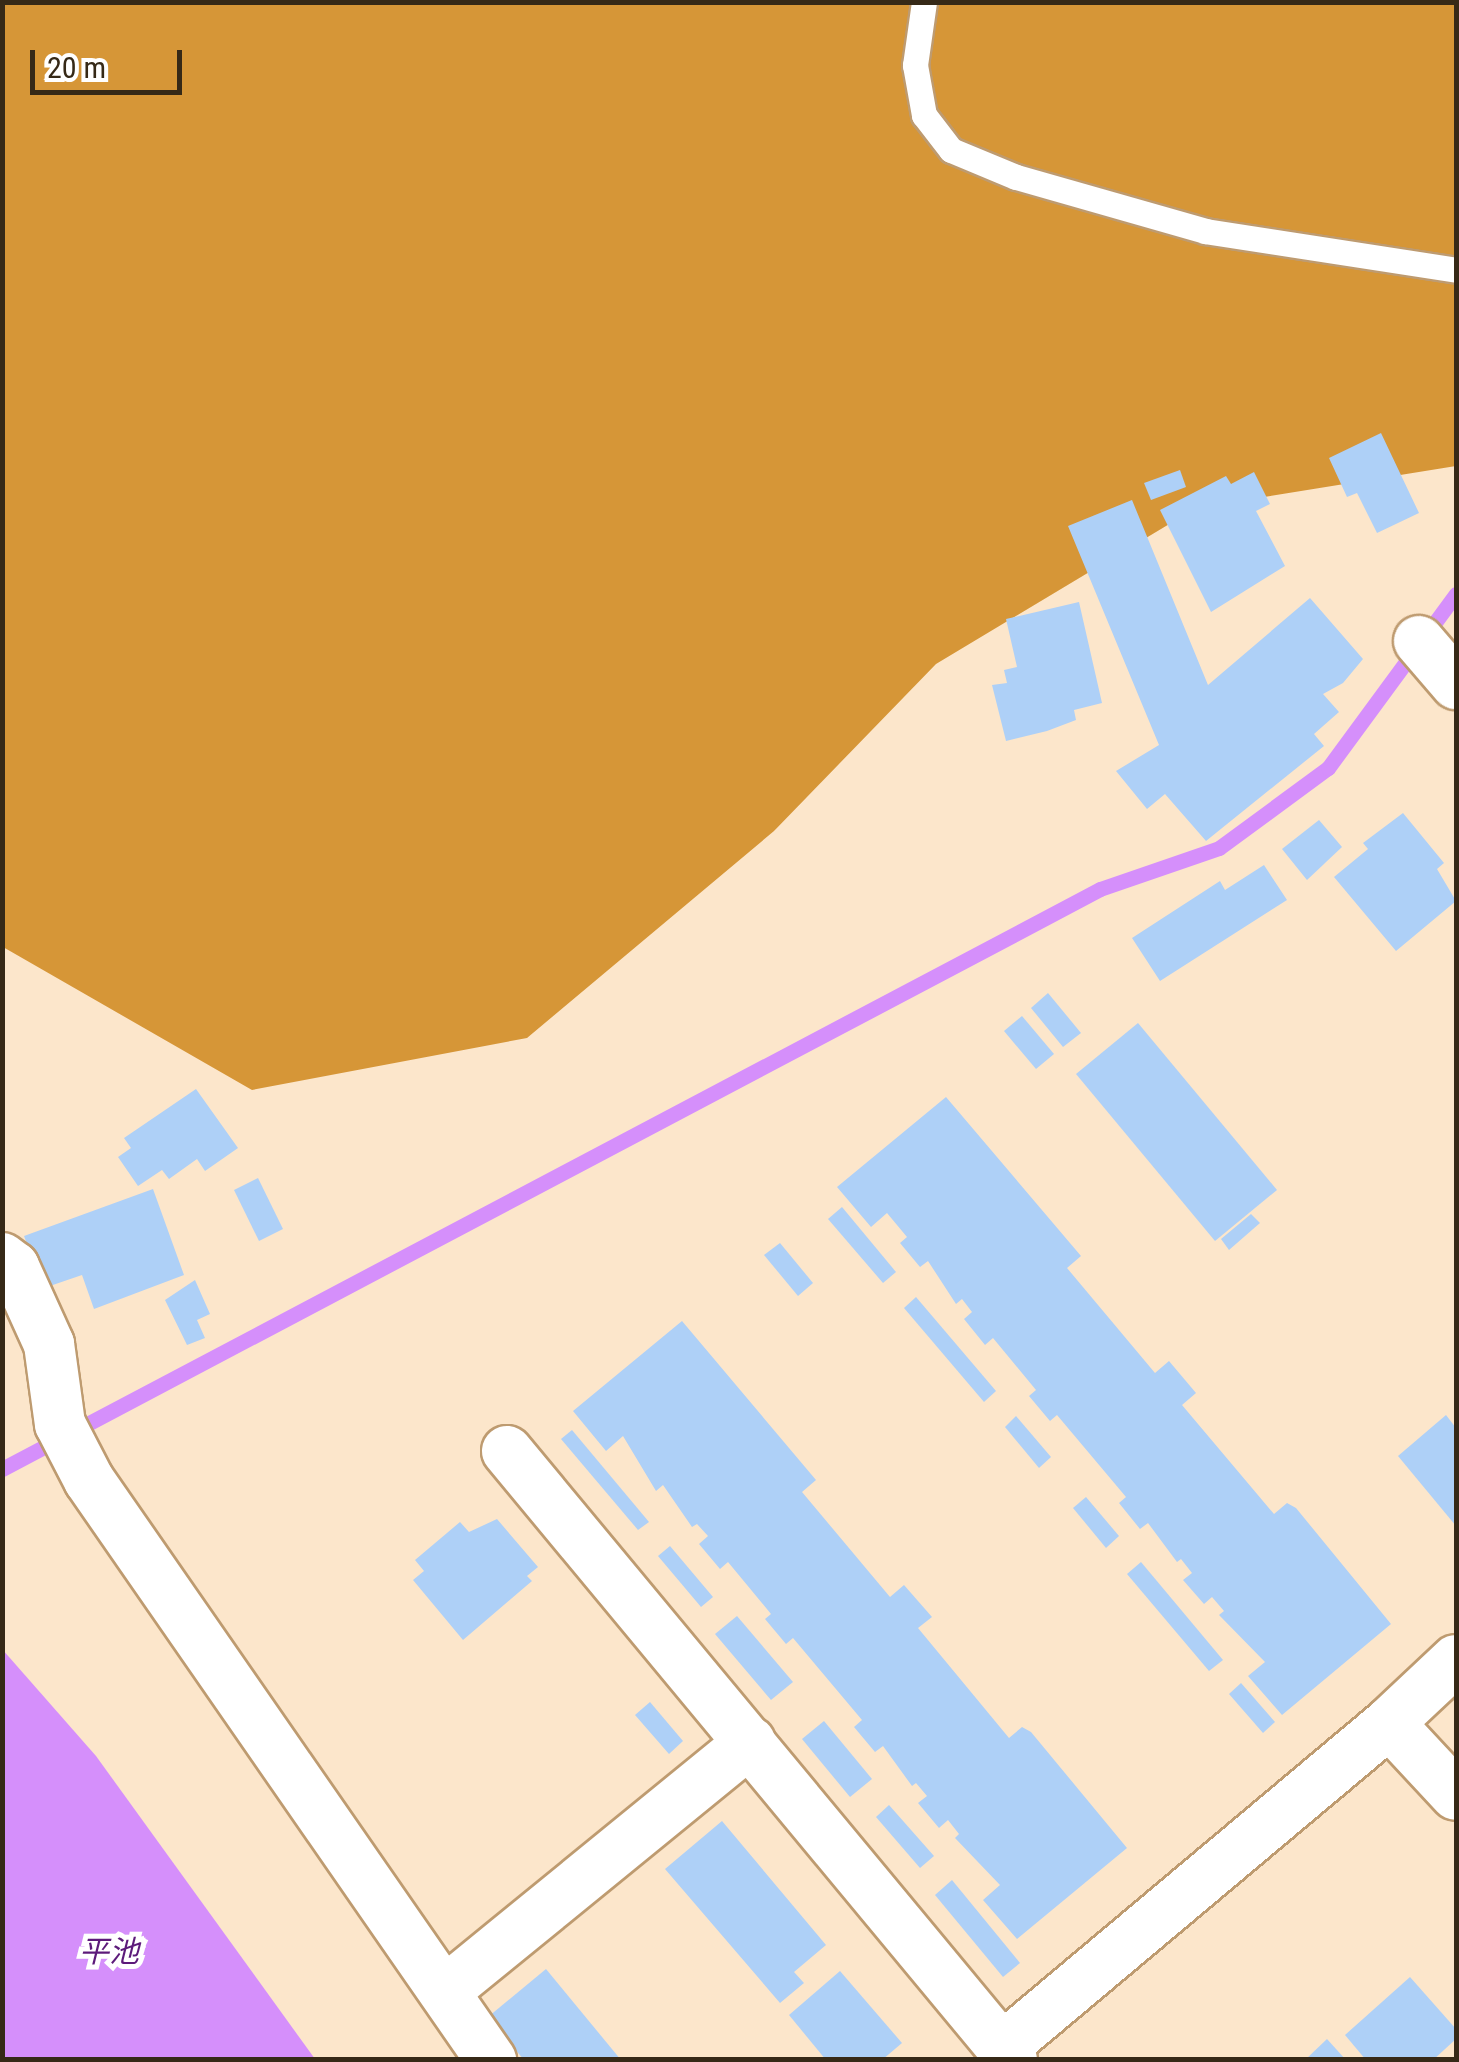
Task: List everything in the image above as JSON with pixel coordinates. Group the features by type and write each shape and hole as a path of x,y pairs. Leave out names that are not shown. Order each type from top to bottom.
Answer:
{"street":[{"path":"1420,641 1456,684"},
{"path":"2,1258 14,1267 49,1344 60,1424 89,1480 491,2060"},
{"path":"508,1452 1007,2054 1456,1660"},
{"path":"1389,1722 1456,1795"},
{"path":"445,1991 750,1742"}],"lane":[{"path":"924,2 916,64 924,115 951,150 1016,178 1205,231 1456,270"}],"shaded area":[{"path":"3,3 1456,3 1456,466 1196,508 936,664 774,831 527,1038 252,1090 3,947"}],"water":[{"name":"平池","path":"2,1649 96,1756 315,2059 3,2059"}],"building":[{"path":"1381,433 1419,513 1377,533 1357,493 1347,497 1329,458"},
{"path":"1180,470 1186,487 1151,500 1144,483"},
{"path":"1254,472 1270,504 1256,511 1285,566 1211,612 1160,510 1226,476 1231,484"},
{"path":"1132,500 1208,685 1310,598 1363,659 1343,683 1323,694 1339,712 1314,734 1324,746 1206,841 1165,794 1147,809 1116,771 1159,745 1068,526"},
{"path":"1079,602 1102,703 1074,710 1076,720 1006,741 992,685 1007,683 1004,670 1017,667 1006,619"},
{"path":"1403,813 1444,863 1437,869 1456,901 1396,951 1334,877 1368,849 1363,843"},
{"path":"1319,820 1342,847 1307,880 1282,849"},
{"path":"1264,865 1287,900 1160,981 1132,938 1220,881 1225,890"},
{"path":"1048,993 1081,1033 1063,1047 1031,1008"},
{"path":"1022,1016 1054,1054 1036,1069 1004,1031"},
{"path":"1138,1023 1277,1190 1215,1241 1076,1074"},
{"path":"196,1089 238,1148 205,1171 197,1159 169,1179 162,1170 138,1186 118,1157 131,1148 124,1138"},
{"path":"946,1097 1081,1256 1067,1268 1155,1373 1169,1361 1196,1393 1182,1405 1274,1514 1287,1503 1296,1508 1391,1624 1282,1715 1248,1676 1265,1662 1219,1615 1224,1611 1212,1597 1204,1604 1183,1580 1192,1573 1181,1559 1177,1562 1148,1523 1140,1529 1119,1503 1126,1497 1057,1415 1050,1421 1029,1396 1036,1390 993,1338 985,1345 964,1319 972,1312 962,1299 956,1304 928,1261 920,1267 900,1243 907,1237 887,1213 871,1227 837,1187"},
{"path":"258,1178 283,1229 259,1241 234,1190"},
{"path":"153,1189 184,1275 94,1309 82,1275 44,1288 24,1236"},
{"path":"842,1207 896,1272 883,1283 828,1219"},
{"path":"1251,1214 1260,1223 1229,1250 1221,1239"},
{"path":"780,1243 813,1283 798,1296 764,1255"},
{"path":"195,1280 210,1314 197,1320 205,1338 187,1345 165,1300"},
{"path":"916,1297 996,1391 984,1402 904,1308"},
{"path":"682,1321 816,1480 802,1492 890,1597 904,1585 932,1617 918,1628 1009,1738 1022,1727 1031,1732 1127,1848 1017,1939 983,1900 1000,1885 955,1838 959,1834 948,1820 939,1828 918,1803 927,1796 916,1783 912,1786 883,1746 875,1752 854,1727 862,1720 793,1638 786,1644 765,1619 771,1614 728,1562 720,1569 699,1544 708,1536 697,1524 692,1527 663,1485 656,1491 623,1436 606,1451 573,1411"},
{"path":"1446,1415 1456,1428 1456,1526 1398,1456"},
{"path":"1016,1416 1051,1457 1039,1468 1005,1427"},
{"path":"572,1430 649,1522 638,1530 561,1439"},
{"path":"1086,1497 1119,1536 1106,1548 1073,1508"},
{"path":"497,1519 538,1567 527,1576 532,1581 463,1640 413,1580 424,1571 415,1560 460,1522 469,1532"},
{"path":"670,1546 713,1597 701,1607 658,1556"},
{"path":"1141,1562 1223,1660 1209,1671 1127,1574"},
{"path":"737,1616 793,1682 771,1700 715,1634"},
{"path":"1241,1683 1275,1722 1263,1733 1229,1694"},
{"path":"650,1702 683,1741 669,1754 635,1715"},
{"path":"824,1721 872,1779 850,1797 802,1739"},
{"path":"889,1805 934,1856 920,1868 876,1817"},
{"path":"722,1821 826,1945 794,1972 804,1983 780,2003 665,1869"},
{"path":"952,1880 1020,1963 1003,1977 935,1895"},
{"path":"546,1969 621,2060 524,2060 488,2017"},
{"path":"840,1971 902,2043 882,2060 826,2060 789,2015"},
{"path":"1410,1977 1456,2029 1456,2039 1433,2060 1366,2060 1345,2035"},
{"path":"1327,2039 1346,2060 1305,2060"}],"waterway":[{"path":"2,1469 1100,889 1219,848 1328,768 1456,594"}]}
